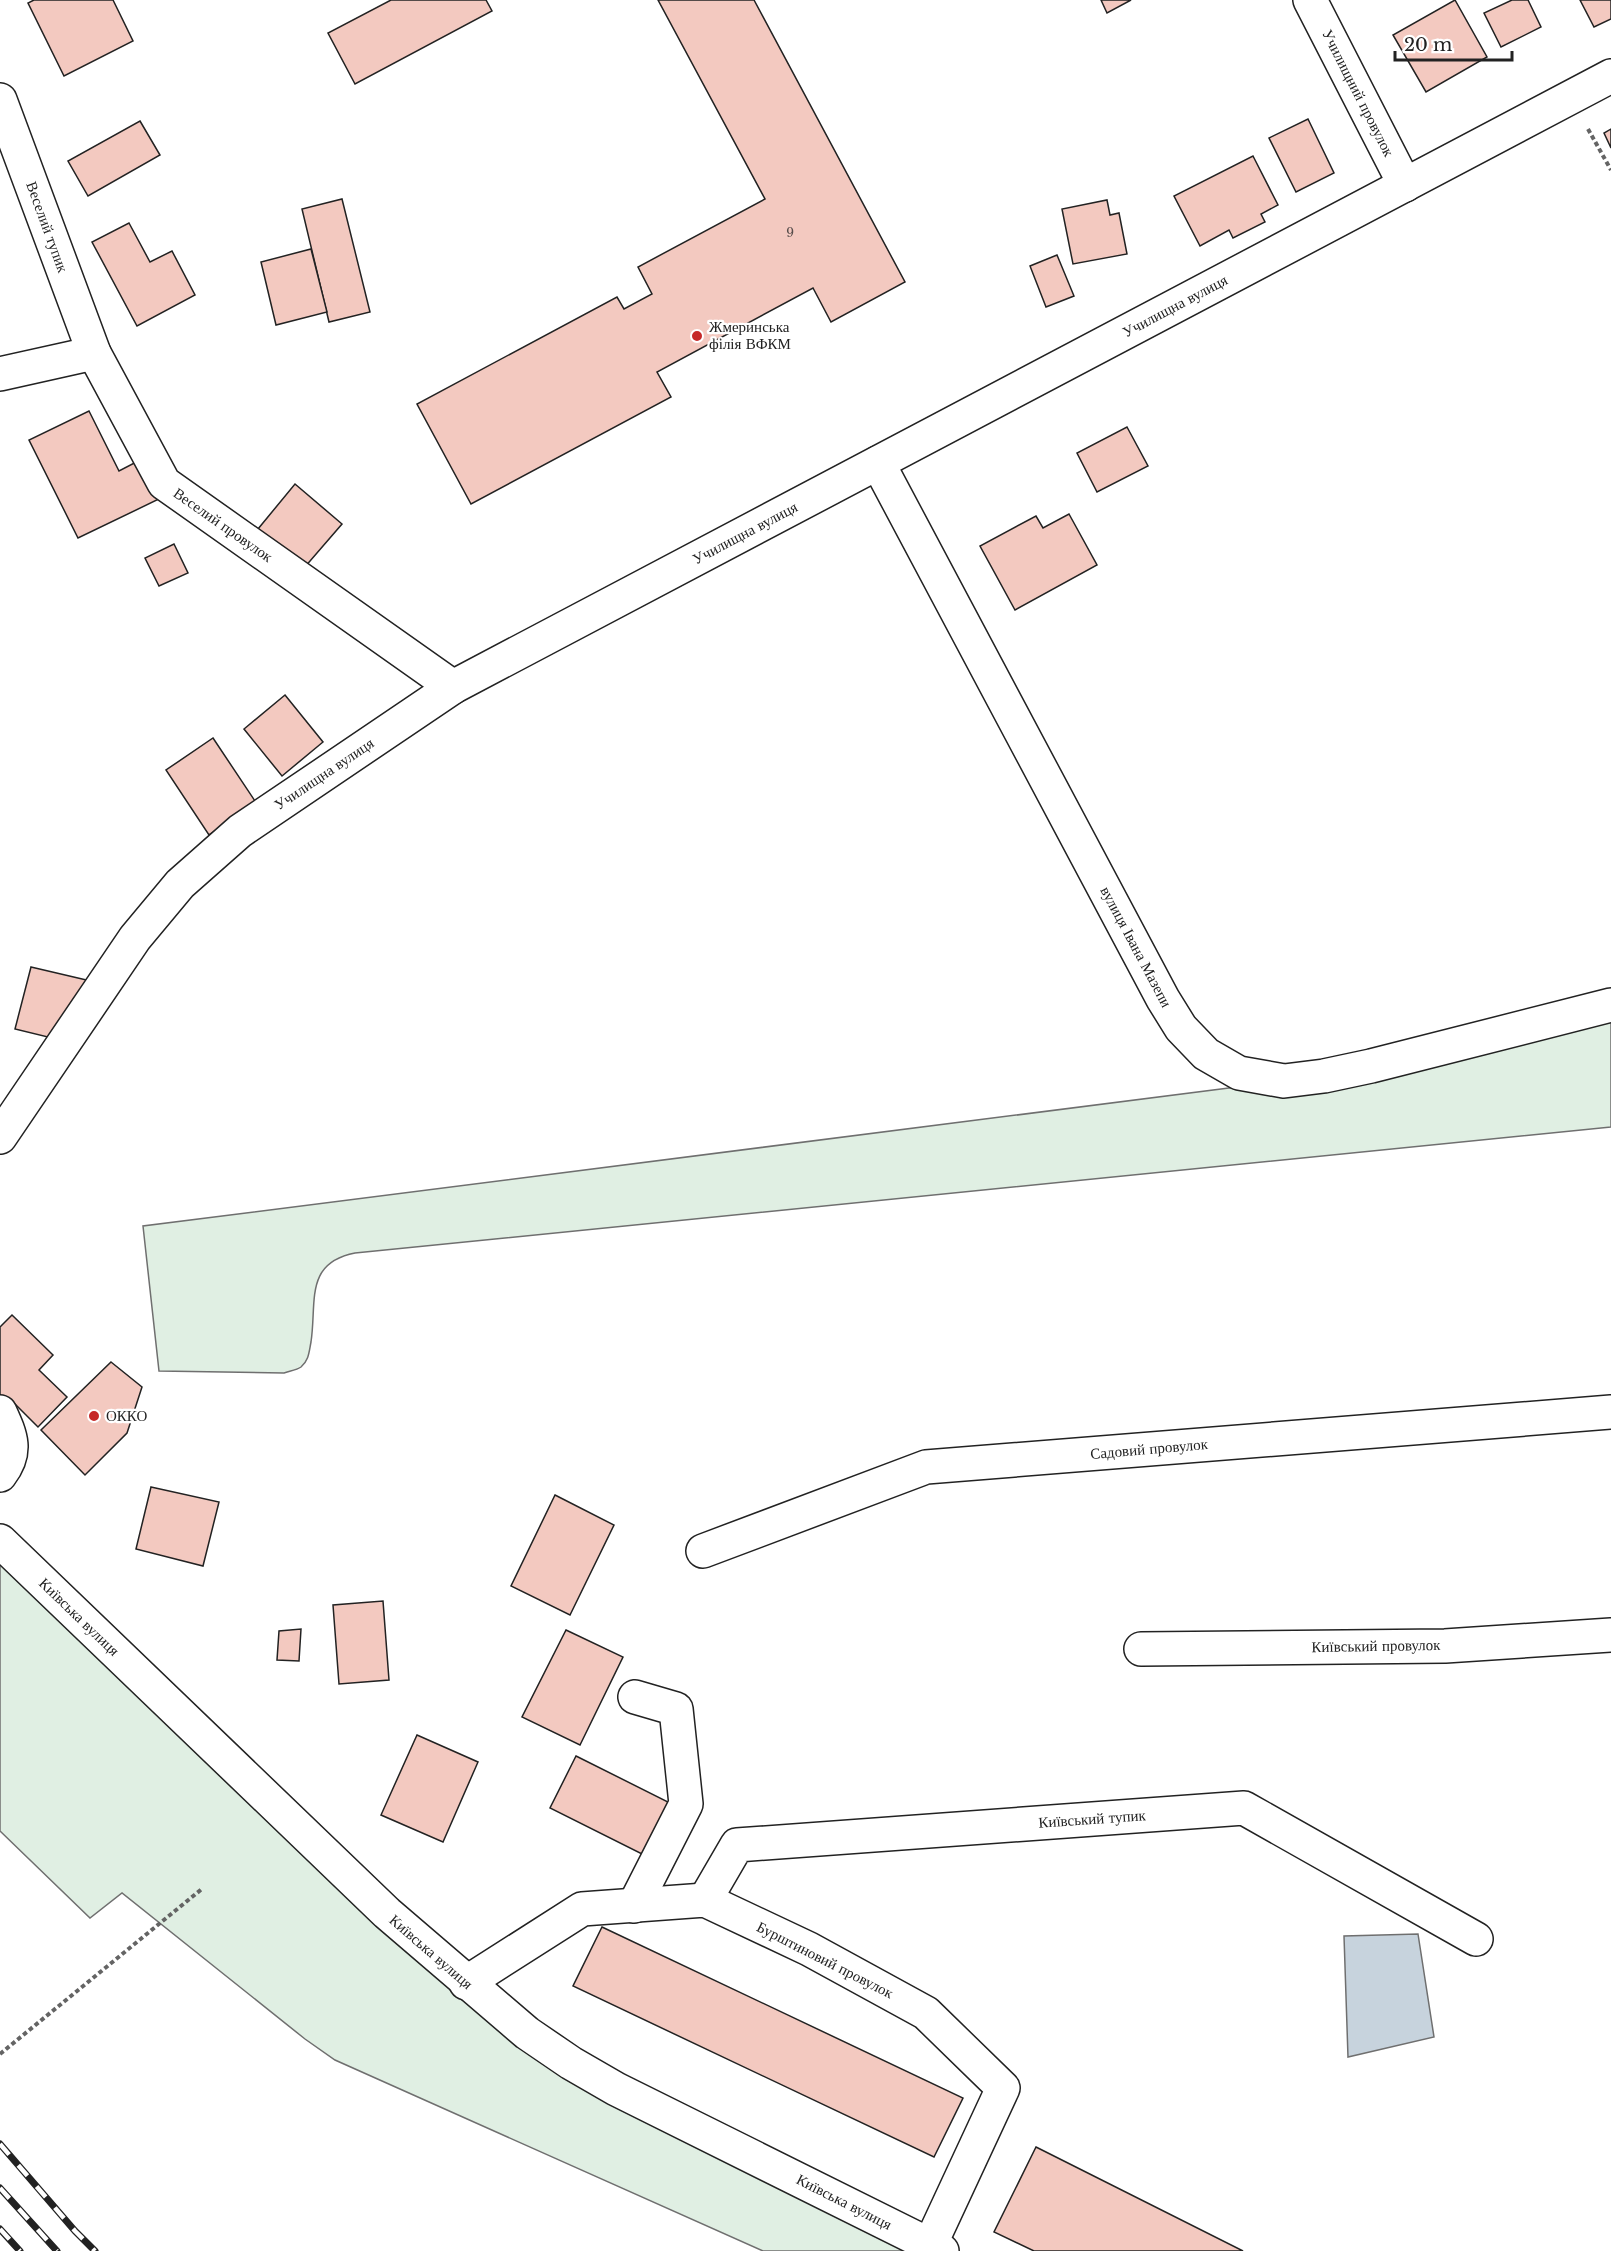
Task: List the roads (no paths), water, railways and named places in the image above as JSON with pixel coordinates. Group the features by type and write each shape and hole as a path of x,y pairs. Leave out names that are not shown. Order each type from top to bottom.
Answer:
{"street":[{"name":"Училищний провулок","path":"1310,0 1406,185"},
{"name":"Училищна вулиця","path":"0,1137 135,938 180,884 240,831 453,687 1611,76"},
{"name":"Веселий тупик","path":"0,100 94,353"},
{"path":"0,374 94,353"},
{"name":"Веселий провулок","path":"94,353 164,483 453,687"},
{"name":"вулиця Івана Мазепи","path":"878,463 1163,999 1181,1028 1206,1054 1239,1073 1284,1081 1324,1076 1611,1005"},
{"path":"0,1412 10,1435 12,1452 7,1467 0,1475"},
{"name":"Садовий провулок","path":"702,1551 926,1467 1611,1412"},
{"name":"Київська вулиця","path":"0,1541 387,1913 527,2033 571,2063 616,2089 936,2248"},
{"name":"Київський провулок","path":"1141,1649 1445,1646 1611,1635"},
{"path":"634,1906 686,1804 676,1708 635,1697"},
{"name":"Київський тупик","path":"705,1900 737,1845 1244,1808 1476,1939"},
{"path":"466,1983 582,1909 705,1900"},
{"name":"Бурштиновий провулок","path":"705,1900 809,1949 926,2013 1003,2088 936,2248"}],"railway":[{"path":"0,2144 95,2251"},
{"path":"0,2188 57,2251"},
{"path":"0,2229 20,2251"}],"place":[{"name":"Жмеринська філія ВФКМ","path":"697,336"},
{"name":"ОККО","path":"94,1416"}]}
